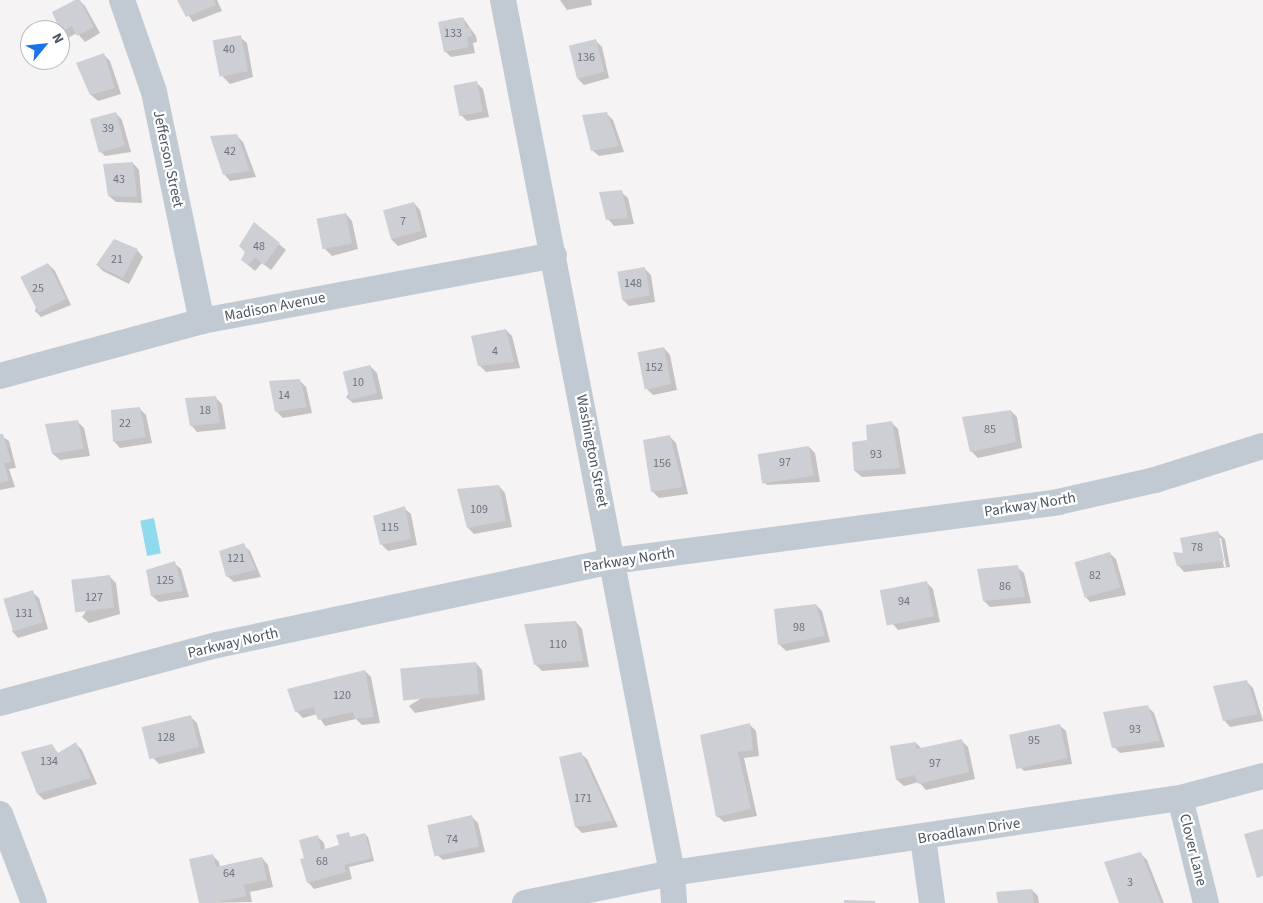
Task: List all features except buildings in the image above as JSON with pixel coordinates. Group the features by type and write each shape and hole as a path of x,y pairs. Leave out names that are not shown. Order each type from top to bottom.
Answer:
{"street":[{"name":"Jefferson Street","path":"122,0 127,9 154,92 202,321"},
{"name":"Washington Street","path":"504,0 672,873 674,903"},
{"name":"Madison Avenue","path":"0,376 202,321 554,255"},
{"name":"Parkway North","path":"0,703 217,645 612,561 1058,502 1155,480 1263,446"},
{"name":"Broadlawn Drive","path":"525,903 672,873 923,838 1180,798 1263,776"},
{"name":"Clover Lane","path":"1180,798 1206,903"},
{"path":"0,814 34,903"},
{"path":"923,838 932,903"}],"water":[{"path":"154,518 161,553 147,556 140,521"}]}
